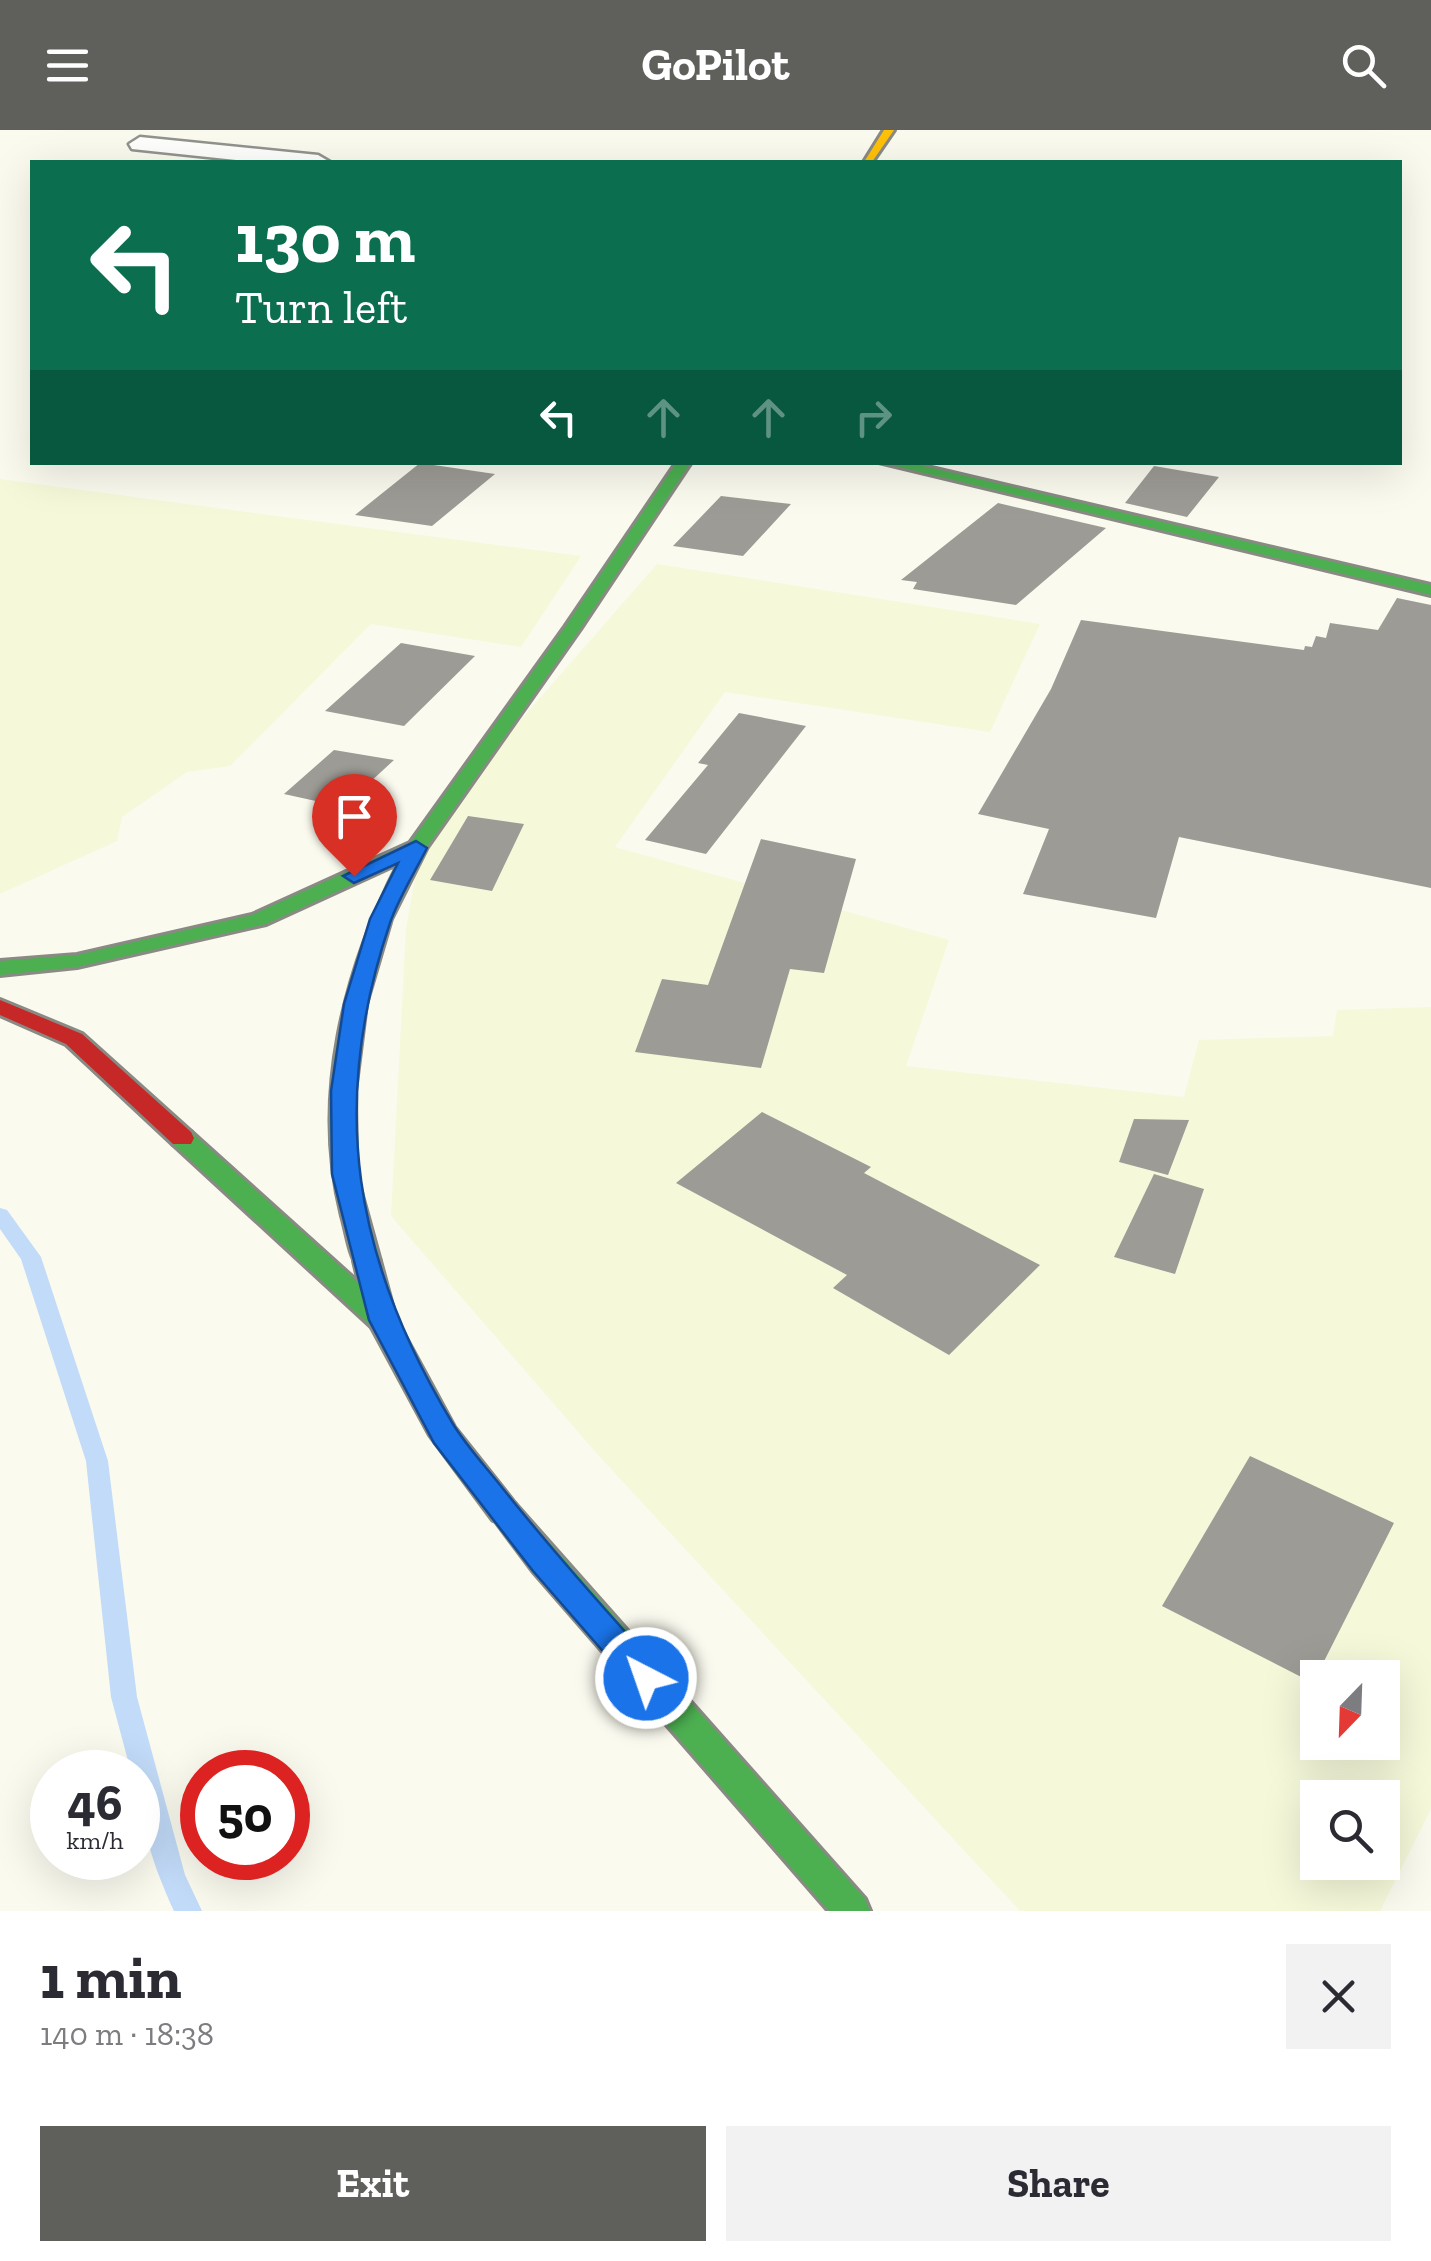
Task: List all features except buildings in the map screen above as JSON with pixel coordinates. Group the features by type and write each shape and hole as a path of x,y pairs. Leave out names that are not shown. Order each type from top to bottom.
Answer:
{"main road":[{"path":"869,160 889,130"},
{"path":"682,465 572,630 416,848 381,919 355,1004 343,1091 344,1174 382,1320 444,1435 544,1562 852,1911"},
{"path":"899,465 1431,590"},
{"path":"0,968 76,961 260,920 416,848"},
{"path":"0,1007 74,1039 382,1320"}],"street":[{"path":"140,144 298,160"}],"green space":[{"path":"0,479 581,556 521,647 371,624 230,766 187,772 122,817 117,841 0,894"},
{"path":"657,564 1040,624 990,732 725,692 615,847 949,940 906,1066 1184,1097 1199,1040 1333,1036 1337,1010 1431,1007 1431,1809 1400,1871 1400,1780 1300,1780 1300,1880 1396,1880 1380,1911 1020,1911 599,1456 391,1216 406,929 417,866 449,802"}],"waterway":[{"path":"0,1215 31,1257 97,1461 124,1697 172,1877 188,1911"}],"traffic: fast":[{"path":"367,1261 344,1174 343,1091 355,1004 381,919 417,847 572,629 682,465"},
{"path":"899,465 1431,590"},
{"path":"0,968 77,961 259,920 417,847"},
{"path":"182,1138 382,1320"},
{"path":"504,1512 852,1911"}],"traffic: slow":[{"path":"869,160 889,130"}],"traffic: jam":[{"path":"0,1007 74,1039 182,1138"},
{"path":"367,1261 382,1320 444,1435 504,1512"}],"route":[{"path":"354,876 416,848 381,919 355,1004 343,1091 344,1174 382,1320 444,1435 544,1562 646,1678"}]}
